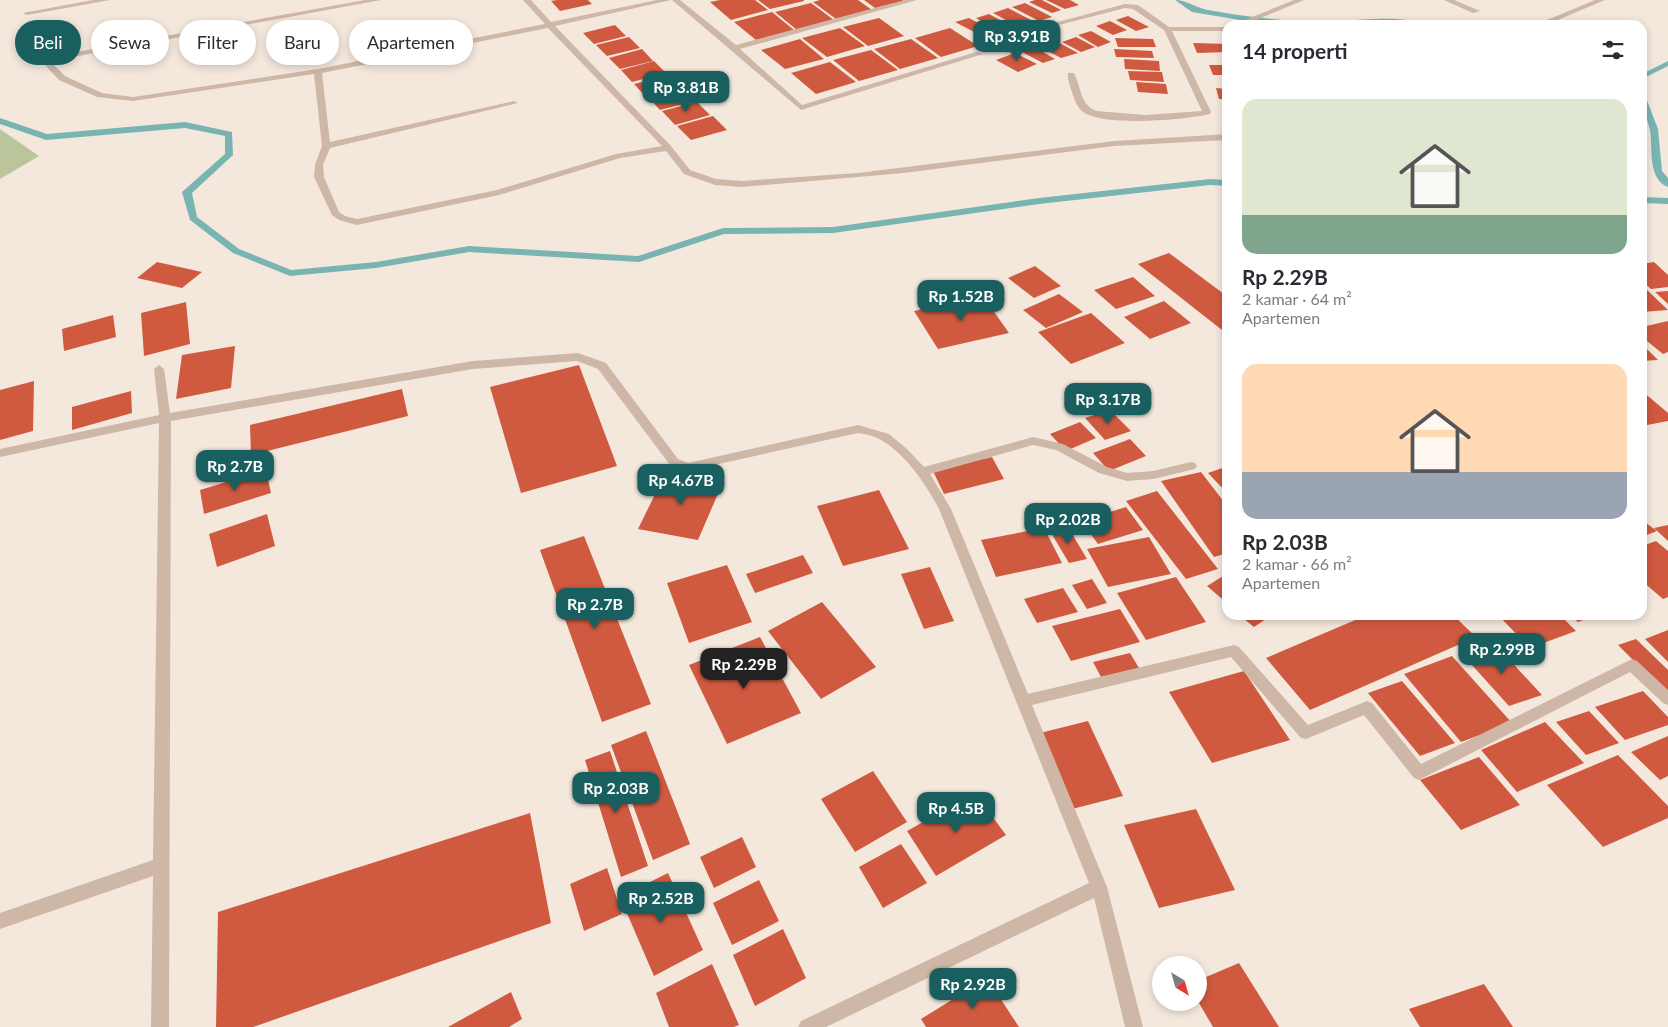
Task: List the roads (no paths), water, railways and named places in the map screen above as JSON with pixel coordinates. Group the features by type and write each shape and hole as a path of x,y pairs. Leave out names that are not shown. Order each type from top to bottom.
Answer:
{"street":[{"path":"27,13 106,0"},
{"path":"377,0 354,2 60,57 48,64 62,78 100,95 133,99 318,71 667,0"},
{"path":"527,0 582,61 668,148 687,172 715,182 742,184 924,168 1062,148 1164,138 1222,137"},
{"path":"676,0 735,48 802,108 979,54"},
{"path":"735,48 914,0"},
{"path":"1249,20 1300,0"},
{"path":"1448,0 1476,11"},
{"path":"1551,20 1601,0"},
{"path":"1028,31 1125,6 1135,8 1167,29 1207,112 1191,116 1140,118 1092,114 1082,106 1071,75"},
{"path":"1167,29 1222,29"},
{"path":"318,71 326,146 319,165 319,177 335,213 342,218 357,222 499,192 619,156 668,148"},
{"path":"326,146 514,104"},
{"path":"0,453 165,418 473,365 578,357 602,366 674,462 687,467 858,429 883,436 920,472 937,492 945,509 1099,887 1134,1027"},
{"path":"159,369 165,418 160,1027"},
{"path":"920,472 1032,441 1059,447 1103,470 1127,477 1153,476 1191,466"},
{"path":"1024,701 1234,651 1306,733 1367,707 1419,773 1632,665 1668,699"},
{"path":"0,921 161,865"},
{"path":"807,1027 1099,887"}],"waterway":[{"path":"1179,0 1195,10 1252,20"},
{"path":"1647,74 1668,63"},
{"path":"1647,111 1654,129 1658,171 1668,184"},
{"path":"0,121 46,137 185,125 229,134 229,155 187,192 193,218 236,251 290,273 376,265 469,249 639,259 723,231 833,230 1039,201 1210,182 1222,183"},
{"path":"1647,200 1668,201"}]}
